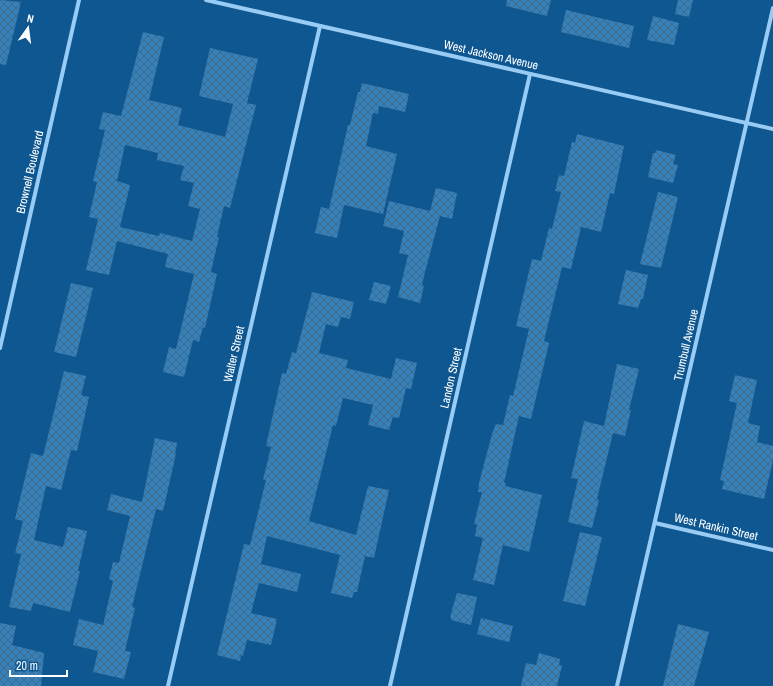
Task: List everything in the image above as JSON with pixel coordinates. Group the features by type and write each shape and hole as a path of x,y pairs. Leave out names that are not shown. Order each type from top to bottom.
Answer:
{"street":[{"name":"Brownell Boulevard","path":"0,348 79,0"},
{"name":"West Jackson Avenue","path":"206,0 773,129"},
{"name":"Trumbull Avenue","path":"617,686 773,8"},
{"name":"Walter Street","path":"168,686 320,26"},
{"name":"Landon Street","path":"390,686 530,74"},
{"name":"West Rankin Street","path":"655,523 773,550"}],"building":[{"path":"0,0 21,2 6,65 0,64"},
{"path":"507,0 551,0 547,16 506,6"},
{"path":"678,0 693,0 689,17 675,14"},
{"path":"566,10 634,26 629,48 561,32"},
{"path":"653,16 679,23 674,45 647,40"},
{"path":"143,32 164,37 149,100 182,108 178,125 225,137 233,104 199,96 210,48 258,59 247,103 256,105 230,208 224,206 211,272 217,274 205,328 203,327 199,342 193,340 184,377 163,372 169,347 176,349 194,274 165,267 168,254 117,241 109,275 86,270 98,219 89,217 97,182 93,181 105,130 99,129 103,112 121,116","holes":["125,145 158,153 157,160 184,166 180,180 194,183 188,206 200,209 192,241 160,233 159,236 120,227 130,185 117,181"]},
{"path":"362,83 409,94 405,112 379,106 378,114 373,113 366,146 397,154 383,214 344,205 337,238 315,233 321,207 329,209 348,125 350,125 358,92 360,92"},
{"path":"577,134 624,146 614,194 610,193 601,232 581,227 571,269 562,267 544,341 549,343 531,419 519,416 504,483 506,483 505,486 542,495 529,552 503,545 494,585 473,580 483,538 475,536 477,525 474,524 482,492 478,492 479,483 492,434 496,424 503,425 510,395 513,396 529,329 516,326 532,259 541,261 549,228 552,229 561,192 555,191 559,175 564,176 572,142 575,143"},
{"path":"656,150 676,155 673,164 678,165 673,183 648,177 653,153 655,153"},
{"path":"436,188 457,193 452,219 440,216 424,276 422,285 424,286 420,303 398,297 408,255 399,253 404,231 383,226 389,201 430,211"},
{"path":"658,192 678,197 661,268 640,264"},
{"path":"626,270 648,275 643,299 641,299 638,308 618,304"},
{"path":"374,282 391,286 386,304 369,300"},
{"path":"71,283 93,288 76,357 54,352"},
{"path":"312,292 354,302 350,319 341,317 338,327 326,324 319,353 348,360 346,368 391,379 396,358 417,363 411,389 406,388 399,418 393,417 389,430 368,425 373,405 343,398 336,426 333,425 309,521 356,535 368,486 389,490 374,558 365,556 357,592 354,592 352,598 331,593 340,555 267,536 261,564 301,574 297,592 259,583 251,613 277,619 271,645 247,640 243,656 241,655 240,661 217,655 244,544 250,545 266,480 263,480 271,447 266,446 282,373 286,374 292,352 296,353"},
{"path":"617,364 639,369 629,410 631,410 625,436 613,433 597,499 599,500 592,528 568,522 578,479 571,478 584,421 604,426"},
{"path":"64,371 86,376 81,395 89,397 77,451 71,450 61,490 46,486 34,540 63,547 68,527 87,531 78,571 80,571 70,612 33,603 31,611 9,607 21,554 15,553 23,521 15,519 31,453 43,456"},
{"path":"735,375 757,380 748,423 760,426 757,442 773,446 773,460 764,499 722,489 724,481 720,480 737,403 729,401"},
{"path":"155,438 177,443 176,454 163,511 156,509 132,607 135,608 125,651 131,652 124,679 93,672 98,651 73,645 79,619 103,625 113,581 109,579 113,562 119,563 130,516 107,510 111,494 142,502"},
{"path":"580,532 602,537 585,606 563,601"},
{"path":"457,593 477,597 471,625 451,620 450,617"},
{"path":"481,618 513,626 509,642 477,634"},
{"path":"0,623 16,626 12,645 44,653 41,686 0,686"},
{"path":"678,624 709,632 694,686 663,686"},
{"path":"539,653 560,659 559,665 562,666 557,686 521,686 526,663 536,665"}]}
